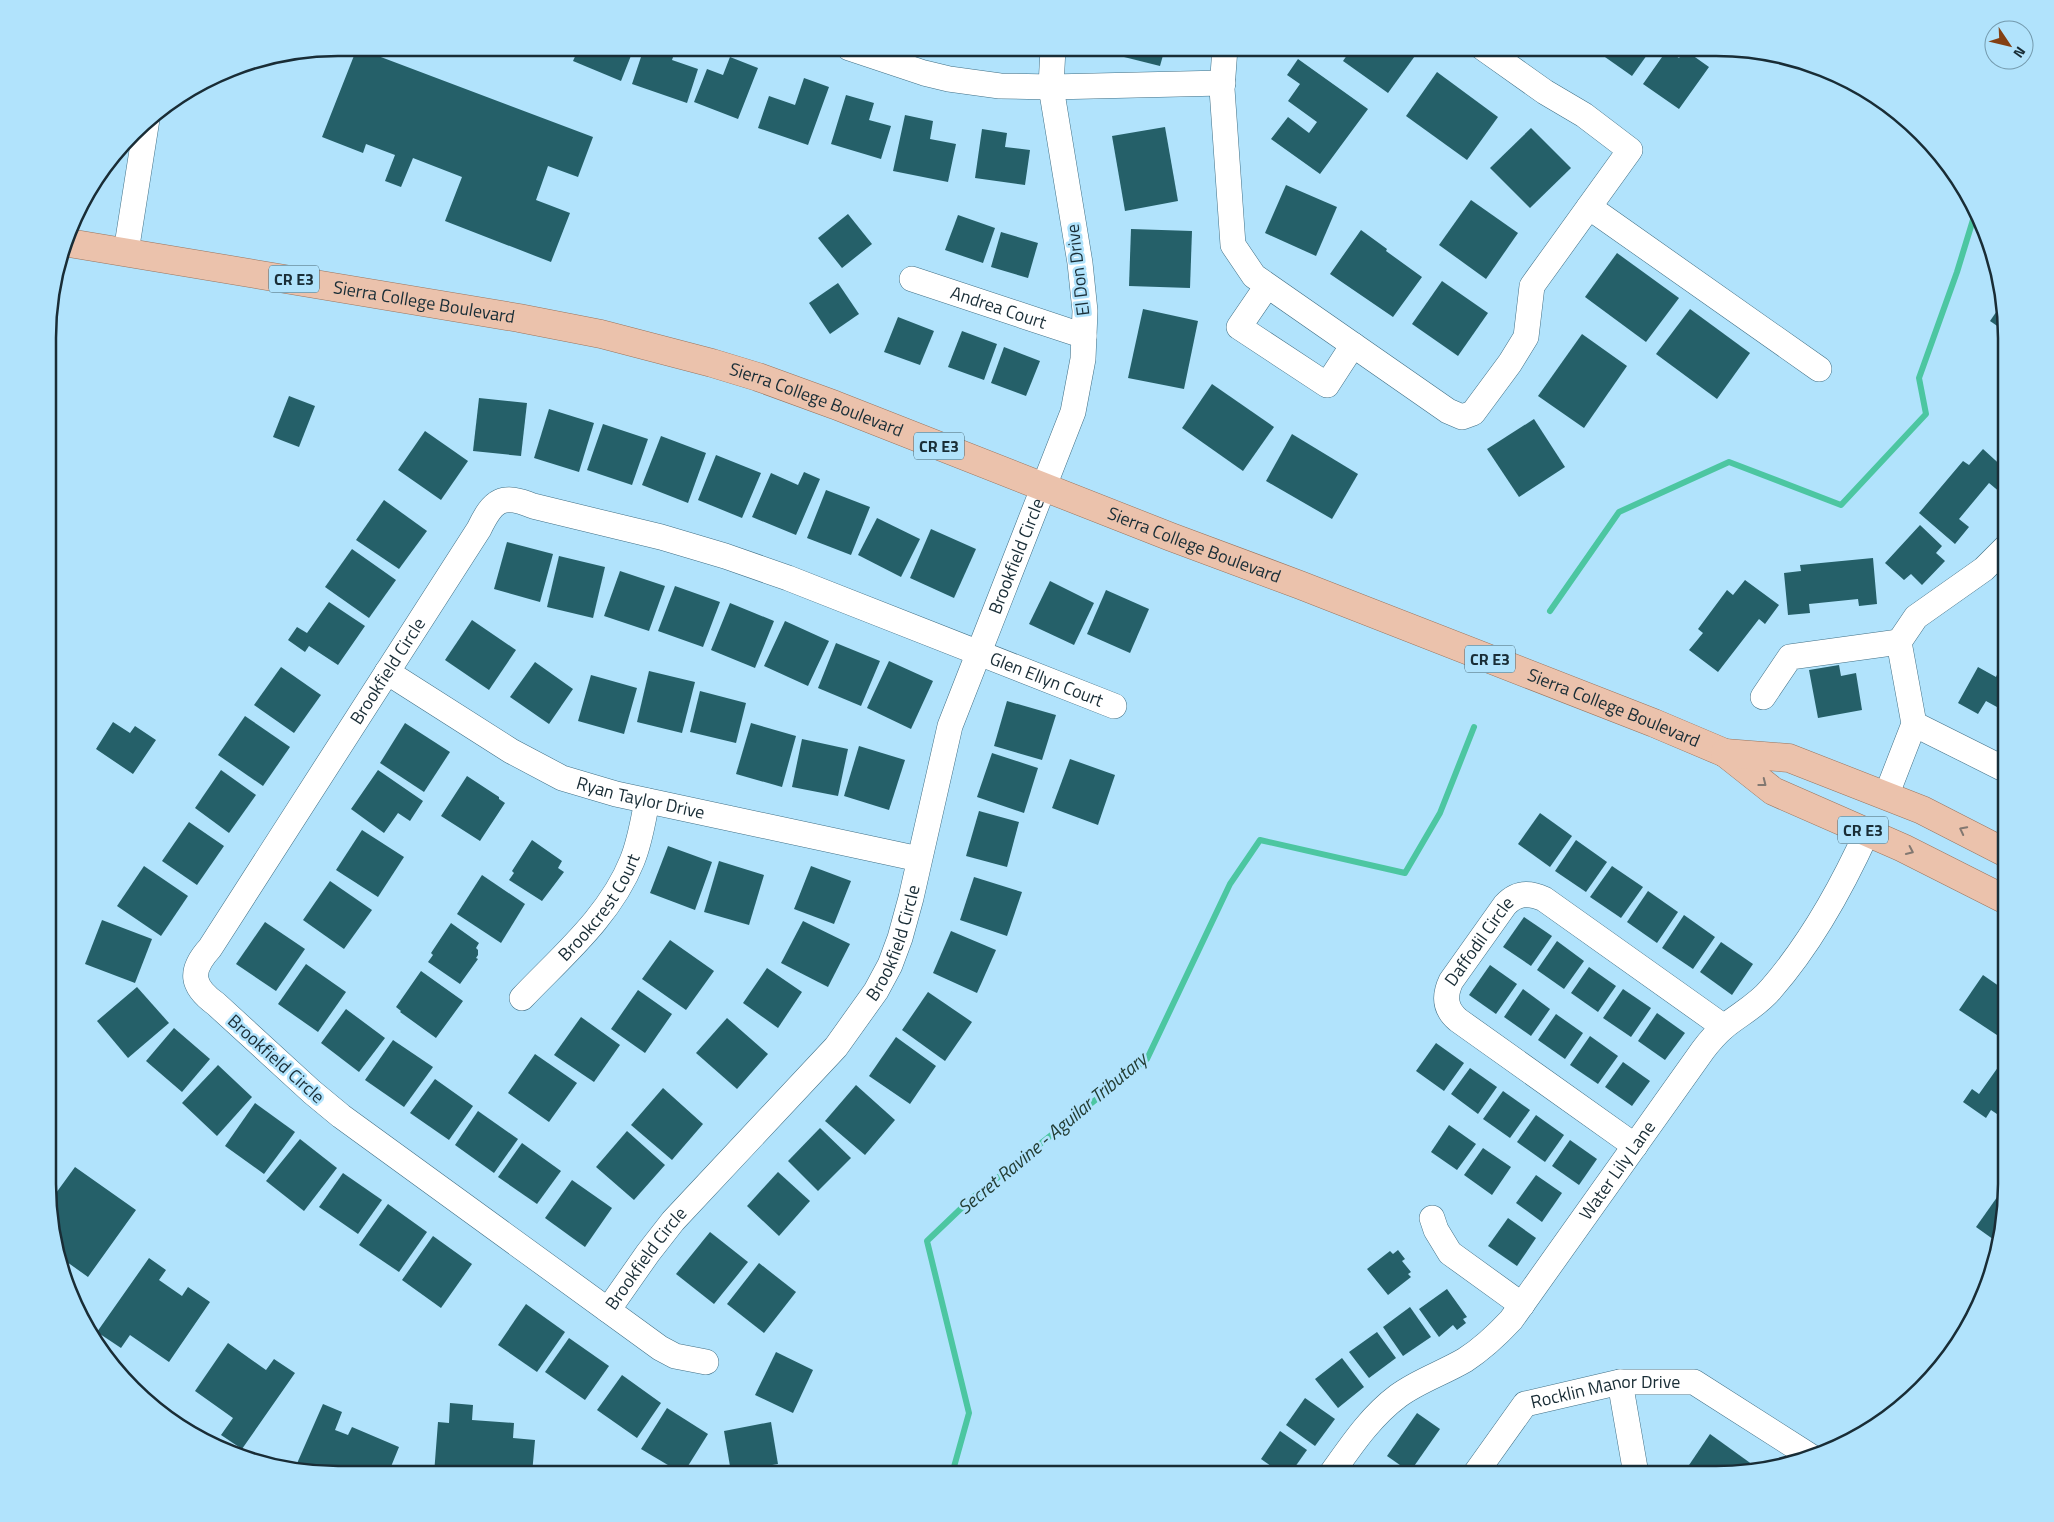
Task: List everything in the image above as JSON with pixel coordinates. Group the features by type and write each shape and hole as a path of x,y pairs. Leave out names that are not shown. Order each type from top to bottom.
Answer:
{"main road":[{"name":"Sierra College Boulevard","path":"73,243 450,305 610,336 758,377 835,405 1644,719 1725,753 1773,791 1944,867 1998,896"},
{"name":"Sierra College Boulevard","path":"1725,753 1790,758 1922,810 1998,848"}],"street":[{"path":"873,56 949,80 1000,86 1051,88 1223,83"},
{"name":"El Don Drive","path":"1044,487 1073,412 1079,387 1085,312 1080,263 1051,88 1052,56"},
{"path":"1225,56 1223,83 1234,245 1242,260 1254,276 1267,286 1448,411 1462,417 1474,412 1510,363 1526,337 1532,286 1630,150 1584,115 1545,92 1494,56"},
{"path":"126,252 145,133"},
{"path":"1589,207 1819,369"},
{"name":"Andrea Court","path":"912,279 1084,336"},
{"path":"1267,286 1239,327 1327,385 1353,345"},
{"name":"Brookfield Circle","path":"978,653 788,578 725,556 662,537 533,506 517,500 499,501 487,513 479,529 210,948 198,961 195,979 202,994 216,1004 326,1104 608,1310 648,1253 674,1222 836,1047 876,991 890,965 900,938 920,859 947,735 1044,487"},
{"path":"1886,796 1914,724 1899,642 1916,617 1984,569 1998,555"},
{"path":"1763,697 1790,657 1899,642"},
{"name":"Glen Ellyn Court","path":"978,653 1114,706"},
{"name":"Ryan Taylor Drive","path":"387,672 535,765 562,778 589,787 647,801 920,859"},
{"path":"1914,724 1998,766"},
{"name":"Brookcrest Court","path":"522,998 592,924 615,894 633,859 647,801"},
{"name":"Water Lily Lane","path":"1337,1466 1358,1436 1384,1407 1413,1386 1465,1360 1502,1329 1522,1305 1703,1050 1724,1027 1763,998 1786,969 1821,919 1855,858 1867,832"},
{"name":"Daffodil Circle","path":"1635,1146 1458,1020 1448,1009 1446,995 1451,981 1505,906 1510,900 1523,894 1530,894 1544,899 1724,1027"},
{"path":"1432,1218 1436,1230 1450,1253 1522,1305"},
{"path":"608,1310 660,1348 675,1356 706,1362"},
{"path":"1620,1382 1635,1466"},
{"name":"Rocklin Manor Drive","path":"1481,1466 1525,1404 1620,1382 1694,1382 1803,1452"}],"building":[{"path":"354,56 378,56 593,137 578,177 548,166 536,200 570,213 551,262 445,221 462,177 413,158 401,187 385,181 395,155 366,144 363,153 322,137"},
{"path":"575,56 631,56 621,81 573,61"},
{"path":"641,56 673,56 672,60 698,69 687,103 632,84"},
{"path":"1120,56 1163,56 1160,66"},
{"path":"1346,56 1415,56 1388,93 1343,61"},
{"path":"1604,56 1646,56 1632,76"},
{"path":"1663,56 1676,56 1679,58 1680,56 1693,56 1709,67 1679,109 1643,84"},
{"path":"730,57 758,68 738,119 694,102 707,69 723,75"},
{"path":"1298,59 1368,109 1320,174 1271,139 1288,117 1309,133 1317,122 1288,101 1300,84 1287,75"},
{"path":"1437,72 1498,117 1467,160 1406,116"},
{"path":"804,78 829,87 808,145 758,128 769,96 795,105"},
{"path":"846,95 874,103 869,120 891,126 881,159 831,144"},
{"path":"905,115 933,121 930,139 956,144 948,182 893,171"},
{"path":"1165,127 1178,201 1125,211 1112,136"},
{"path":"1531,128 1571,168 1530,208 1490,168"},
{"path":"982,129 1007,133 1005,147 1030,150 1025,185 975,178"},
{"path":"1286,185 1337,207 1316,256 1265,233"},
{"path":"1471,200 1518,233 1486,279 1439,245"},
{"path":"848,214 872,244 842,268 818,238"},
{"path":"958,215 995,228 983,263 945,250"},
{"path":"1131,229 1192,231 1190,288 1129,286"},
{"path":"1361,230 1422,277 1393,317 1330,274"},
{"path":"1001,232 1038,243 1028,278 991,267"},
{"path":"1617,253 1679,298 1646,342 1585,297"},
{"path":"1442,281 1488,313 1458,356 1412,324"},
{"path":"838,283 859,314 830,334 809,303"},
{"path":"1143,309 1198,321 1184,389 1128,378"},
{"path":"1690,309 1750,353 1717,399 1656,354"},
{"path":"1996,312 1997,326 1990,321"},
{"path":"898,317 934,331 920,365 884,352"},
{"path":"962,331 997,344 984,380 948,367"},
{"path":"1582,334 1627,366 1584,428 1538,396"},
{"path":"1004,347 1040,361 1026,396 991,383"},
{"path":"1212,384 1274,427 1243,471 1182,428"},
{"path":"289,396 315,406 299,447 273,437"},
{"path":"479,398 527,403 521,456 473,451"},
{"path":"549,409 594,423 579,472 534,458"},
{"path":"1534,419 1565,467 1519,497 1487,449"},
{"path":"603,424 648,439 632,485 587,470"},
{"path":"425,431 468,461 441,500 398,470"},
{"path":"1292,434 1358,474 1332,519 1266,481"},
{"path":"661,436 706,453 688,503 642,485"},
{"path":"1983,449 1998,463 1998,490 1989,483 1959,519 1969,527 1955,544 1919,513 1963,461 1969,465"},
{"path":"716,455 761,473 742,518 698,500"},
{"path":"804,472 820,479 796,535 752,517 771,473 798,485"},
{"path":"826,490 870,507 851,555 807,538"},
{"path":"384,500 427,531 399,569 356,540"},
{"path":"877,518 920,539 901,577 858,555"},
{"path":"1920,525 1942,546 1936,553 1945,561 1922,585 1911,574 1904,580 1885,563"},
{"path":"931,529 976,549 954,598 910,578"},
{"path":"507,542 553,554 540,602 494,589"},
{"path":"352,549 396,580 369,618 325,587"},
{"path":"559,556 605,567 593,618 547,607"},
{"path":"1873,558 1877,604 1859,606 1858,599 1809,604 1810,613 1788,615 1784,573 1801,571 1800,565"},
{"path":"620,571 665,586 649,631 604,616"},
{"path":"1745,580 1779,605 1765,624 1759,619 1718,672 1689,650 1703,633 1698,629 1727,590 1733,595"},
{"path":"1050,581 1094,603 1074,645 1029,624"},
{"path":"675,586 720,602 703,647 658,631"},
{"path":"1106,590 1149,609 1130,653 1087,634"},
{"path":"329,602 365,626 338,665 309,646 305,652 288,640 297,627 307,633"},
{"path":"730,603 774,621 755,668 711,650"},
{"path":"472,620 516,650 489,690 445,660"},
{"path":"785,621 829,641 808,686 764,666"},
{"path":"836,643 880,661 861,706 818,688"},
{"path":"889,661 933,681 911,729 867,708"},
{"path":"535,662 573,689 549,724 510,697"},
{"path":"1839,665 1841,676 1856,673 1862,710 1818,718 1809,670"},
{"path":"281,667 321,695 294,733 254,705"},
{"path":"1978,667 1996,677 1998,672 1998,708 1986,701 1978,714 1958,703"},
{"path":"649,671 695,682 682,733 637,722"},
{"path":"591,675 637,688 624,734 578,721"},
{"path":"700,691 746,703 736,743 690,732"},
{"path":"1007,701 1056,715 1042,760 994,746"},
{"path":"245,716 290,747 263,786 218,755"},
{"path":"113,722 130,733 135,726 156,740 133,774 96,749"},
{"path":"405,723 450,752 424,792 380,763"},
{"path":"751,723 796,736 782,787 736,774"},
{"path":"802,739 848,749 838,796 792,787"},
{"path":"859,746 905,760 889,810 844,796"},
{"path":"992,753 1038,768 1024,813 977,797"},
{"path":"1070,759 1115,775 1098,825 1052,808"},
{"path":"221,770 256,795 229,833 195,808"},
{"path":"378,770 423,801 410,821 398,813 384,833 351,809"},
{"path":"467,776 505,803 480,841 441,816"},
{"path":"979,811 1019,822 1007,867 966,856"},
{"path":"1540,813 1572,836 1550,867 1518,844"},
{"path":"189,822 224,846 197,885 162,861"},
{"path":"362,830 404,857 378,897 336,870"},
{"path":"532,840 562,861 558,868 564,872 542,901 509,880 514,873 512,871"},
{"path":"1576,840 1607,862 1586,892 1555,871"},
{"path":"668,846 712,862 695,910 650,893"},
{"path":"719,861 764,875 749,925 704,912"},
{"path":"144,866 188,896 161,936 117,906"},
{"path":"811,866 851,881 834,924 794,909"},
{"path":"1612,866 1643,887 1621,918 1590,897"},
{"path":"482,875 525,904 501,943 457,914"},
{"path":"974,877 1022,892 1007,936 960,920"},
{"path":"330,881 372,910 344,949 303,920"},
{"path":"1648,891 1678,912 1657,943 1627,922"},
{"path":"1684,915 1715,937 1693,969 1662,948"},
{"path":"1524,917 1552,936 1531,966 1503,947"},
{"path":"102,920 152,939 135,983 85,964"},
{"path":"803,921 850,944 828,987 781,963"},
{"path":"265,922 305,949 276,991 236,964"},
{"path":"451,923 479,943 476,948 478,955 476,958 478,959 460,984 428,962 433,955 431,953"},
{"path":"951,931 996,950 977,993 933,973"},
{"path":"670,940 714,971 686,1010 642,979"},
{"path":"1557,941 1584,961 1564,989 1537,970"},
{"path":"1721,942 1753,964 1732,995 1700,972"},
{"path":"306,964 346,992 318,1032 278,1004"},
{"path":"1490,965 1517,984 1496,1014 1469,995"},
{"path":"1589,967 1616,986 1598,1012 1571,993"},
{"path":"767,968 802,992 778,1028 743,1003"},
{"path":"421,971 463,1001 436,1038 400,1012 396,1007"},
{"path":"1983,975 1998,985 1998,1036 1959,1010"},
{"path":"137,987 169,1023 128,1058 97,1021"},
{"path":"1523,989 1550,1009 1531,1036 1504,1017"},
{"path":"1623,989 1651,1008 1631,1037 1603,1018"},
{"path":"638,990 672,1014 645,1053 611,1029"},
{"path":"928,992 972,1022 945,1061 902,1030"},
{"path":"346,1009 385,1038 359,1072 321,1043"},
{"path":"1657,1013 1685,1033 1665,1060 1638,1041"},
{"path":"1556,1014 1583,1033 1565,1059 1538,1040"},
{"path":"581,1017 620,1045 594,1082 554,1055"},
{"path":"727,1018 768,1054 737,1089 696,1053"},
{"path":"174,1028 210,1059 182,1092 146,1061"},
{"path":"1590,1036 1618,1056 1598,1084 1570,1065"},
{"path":"896,1037 936,1066 910,1104 869,1076"},
{"path":"393,1040 433,1067 404,1107 365,1080"},
{"path":"1436,1043 1464,1063 1444,1091 1416,1071"},
{"path":"535,1054 577,1083 549,1122 508,1093"},
{"path":"1623,1062 1650,1081 1632,1106 1605,1087"},
{"path":"218,1065 252,1097 217,1136 182,1103"},
{"path":"1998,1067 1998,1115 1991,1110 1986,1118 1963,1102 1972,1089 1979,1094"},
{"path":"1470,1068 1497,1087 1478,1114 1451,1094"},
{"path":"435,1079 473,1106 449,1140 410,1113"},
{"path":"856,1085 895,1120 865,1155 825,1121"},
{"path":"663,1088 703,1124 672,1160 631,1125"},
{"path":"1503,1091 1530,1110 1510,1138 1483,1119"},
{"path":"255,1103 295,1132 264,1174 225,1146"},
{"path":"478,1111 518,1139 494,1173 455,1145"},
{"path":"1536,1115 1564,1135 1545,1162 1517,1142"},
{"path":"1449,1125 1476,1144 1457,1170 1431,1152"},
{"path":"820,1128 851,1158 818,1191 788,1161"},
{"path":"627,1131 665,1165 634,1200 596,1167"},
{"path":"300,1139 337,1168 304,1211 266,1181"},
{"path":"1570,1140 1597,1159 1579,1185 1552,1166"},
{"path":"522,1143 561,1171 537,1204 498,1177"},
{"path":"1483,1148 1511,1167 1492,1195 1464,1175"},
{"path":"75,1167 136,1210 88,1277 68,1262 59,1221 56,1192"},
{"path":"778,1172 810,1201 779,1236 747,1206"},
{"path":"343,1173 382,1200 358,1234 319,1207"},
{"path":"1536,1175 1562,1193 1542,1222 1516,1203"},
{"path":"572,1180 612,1208 585,1247 545,1218"},
{"path":"1997,1197 1992,1238 1976,1227"},
{"path":"388,1204 427,1232 399,1272 359,1245"},
{"path":"1508,1218 1536,1238 1517,1266 1488,1246"},
{"path":"710,1232 748,1262 714,1304 676,1274"},
{"path":"433,1236 472,1264 441,1308 402,1280"},
{"path":"1398,1250 1405,1259 1402,1261 1411,1272 1408,1274 1411,1277 1388,1295 1367,1269 1390,1251 1393,1254"},
{"path":"149,1258 166,1270 159,1280 182,1296 188,1287 210,1302 169,1362 130,1335 121,1348 98,1331"},
{"path":"759,1263 796,1292 764,1333 727,1304"},
{"path":"1447,1289 1467,1317 1463,1319 1466,1323 1457,1330 1453,1325 1439,1337 1419,1309"},
{"path":"526,1304 565,1332 537,1372 498,1345"},
{"path":"1410,1307 1431,1337 1403,1356 1383,1327"},
{"path":"1377,1332 1396,1358 1369,1378 1349,1352"},
{"path":"569,1338 609,1366 585,1400 545,1372"},
{"path":"228,1343 266,1370 274,1359 295,1373 242,1449 221,1435 233,1418 195,1391"},
{"path":"776,1352 813,1370 793,1413 755,1395"},
{"path":"1342,1358 1364,1387 1338,1408 1315,1379"},
{"path":"622,1375 661,1403 637,1438 597,1410"},
{"path":"1305,1398 1335,1419 1315,1446 1286,1425"},
{"path":"450,1403 473,1405 472,1420 514,1423 513,1438 535,1440 533,1466 435,1466 438,1422 449,1423"},
{"path":"323,1404 342,1412 335,1430 348,1435 352,1427 399,1447 391,1466 338,1466 297,1462"},
{"path":"667,1408 708,1434 688,1466 670,1466 641,1449"},
{"path":"1417,1413 1440,1429 1414,1466 1401,1466 1387,1456"},
{"path":"771,1422 778,1464 766,1466 730,1466 724,1431"},
{"path":"1280,1431 1307,1450 1296,1466 1271,1466 1261,1459"},
{"path":"1710,1434 1751,1463 1716,1466 1688,1466"}],"waterway":[{"name":"Secret Ravine - Aguilar Tributary","path":"1550,611 1619,512 1729,462 1841,505 1926,414 1919,378 1957,272 1972,221"},
{"name":"Secret Ravine - Aguilar Tributary","path":"954,1466 969,1413 927,1241 972,1198 1147,1059 1230,884 1260,840 1405,873 1440,813 1474,727"}]}
